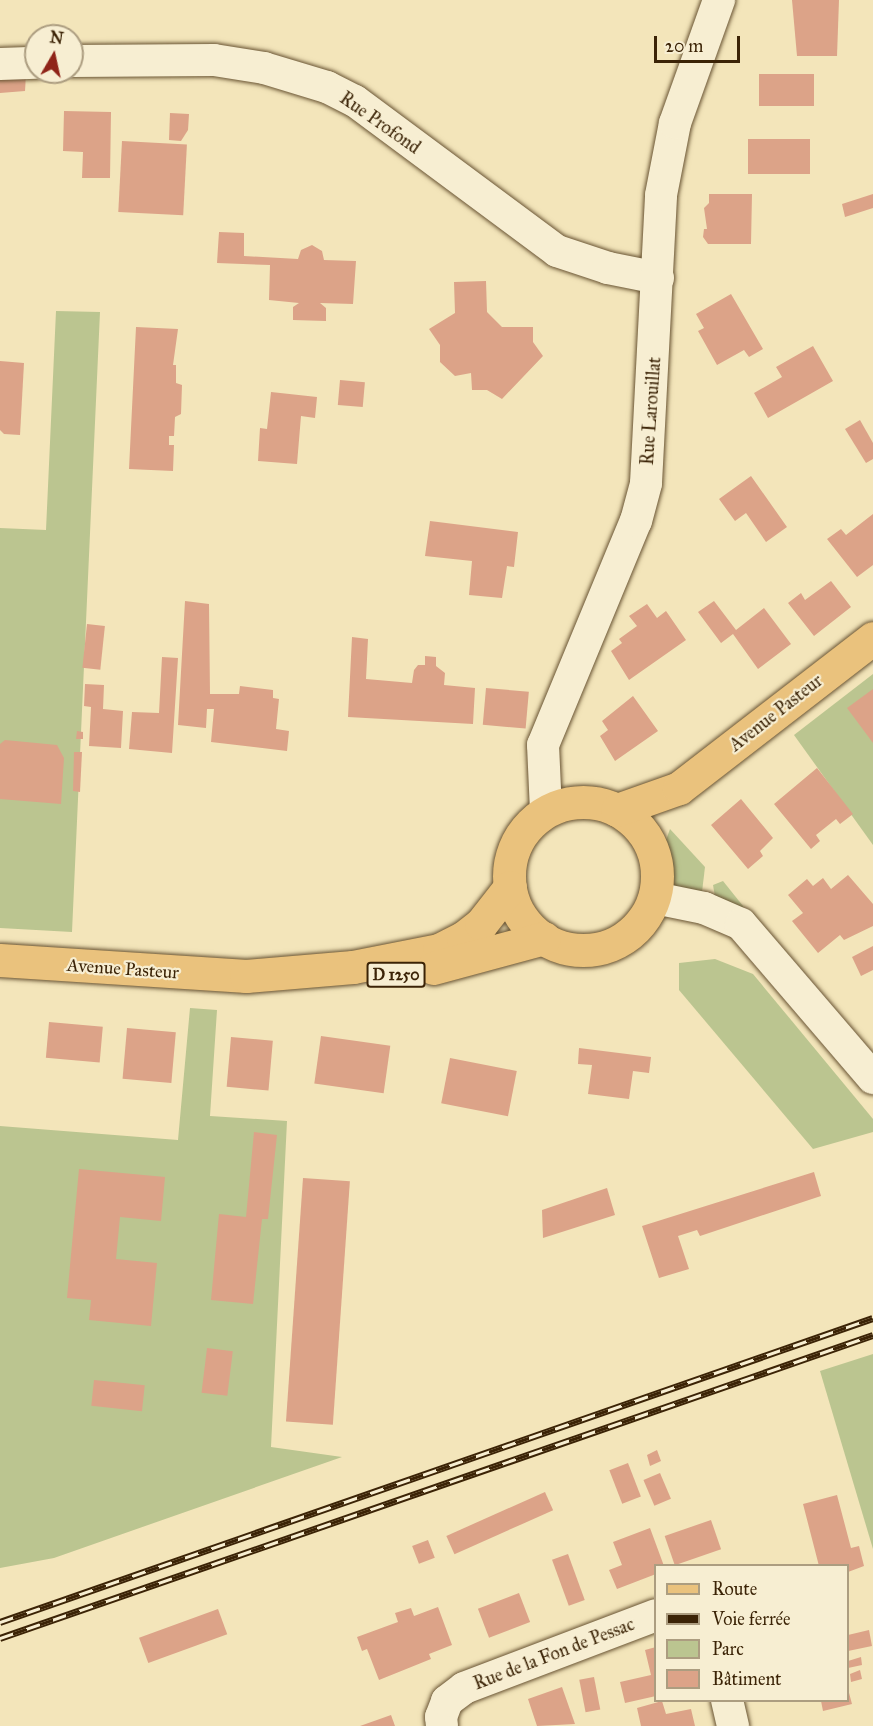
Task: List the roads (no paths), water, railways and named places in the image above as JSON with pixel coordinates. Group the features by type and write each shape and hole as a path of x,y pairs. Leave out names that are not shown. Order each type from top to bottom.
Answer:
{"main road":[{"name":"Avenue Pasteur","path":"617,810 679,788 873,638"},
{"name":"Avenue Pasteur","path":"649,840 679,788"},
{"path":"594,802 617,810 636,822 649,840 656,858 655,898 638,926 626,937 603,948 579,950 544,938 533,931 518,911 510,887 514,848 527,827 546,811 569,803 594,802"},
{"name":"Avenue Pasteur","path":"0,960 246,976 353,967 439,950 482,924 510,887"},
{"name":"Avenue Pasteur","path":"246,976 282,987 355,982 458,963 544,938"}],"street":[{"name":"Rue Larouillat","path":"546,811 543,745 636,521 646,483 661,195 675,123 719,0"},
{"name":"Rue Profond","path":"84,62 214,60 264,68 318,83 355,101 557,251 608,268 658,278"},
{"path":"0,64 24,63"},
{"path":"655,898 704,908 741,924 873,1078"},
{"name":"Rue de la Fon de Pessac","path":"442,1726 441,1718 447,1701 464,1688 654,1617"},
{"path":"727,1702 733,1726"}],"railway":[{"path":"0,1622 873,1318"},
{"path":"0,1638 873,1335"}]}
